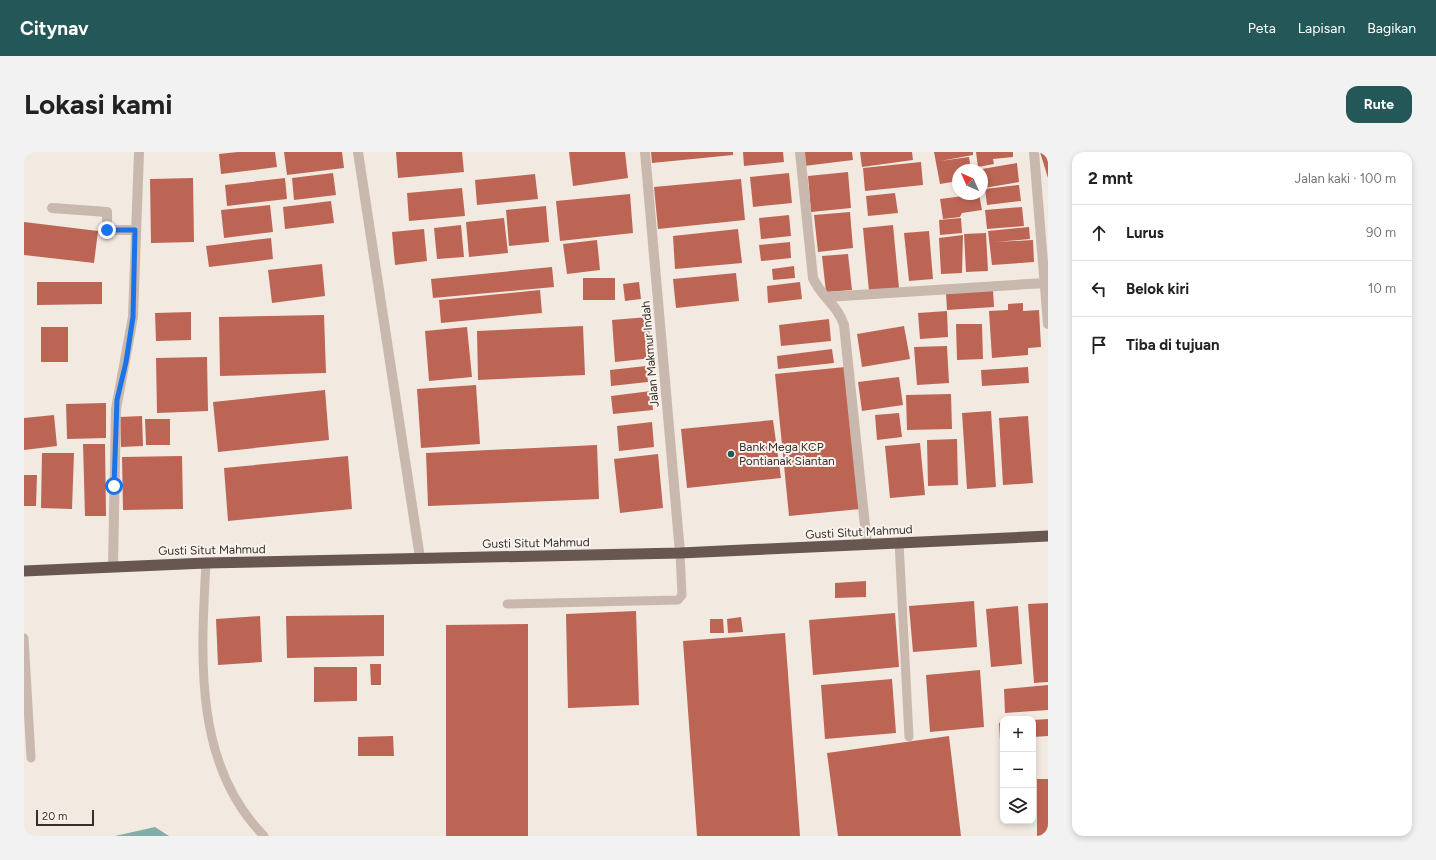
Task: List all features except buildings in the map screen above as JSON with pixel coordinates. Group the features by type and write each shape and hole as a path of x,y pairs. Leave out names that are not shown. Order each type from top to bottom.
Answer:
{"highway":[{"name":"Gusti Situt Mahmud","path":"24,571 206,563 680,553 1048,536"}],"street":[{"path":"113,566 116,409 133,317 139,152"},
{"path":"358,152 415,558"},
{"name":"Jalan Makmur Indah","path":"645,152 680,553"},
{"path":"800,152 813,278 817,288 840,313 844,325 867,545"},
{"path":"1034,152 1044,218 1045,283 1048,324"},
{"path":"52,208 107,212 107,230 135,230"},
{"path":"826,297 1045,283"}],"lane":[{"path":"899,542 909,737"},
{"path":"507,604 678,600 682,595 680,553"},
{"path":"206,563 202,638 205,699 208,720 221,765 235,799 246,817 264,836"},
{"path":"24,638 31,758"}],"water":[{"path":"155,827 169,836 115,836"}],"place":[{"name":"Bank Mega KCP Pontianak Siantan","path":"731,454"}],"route":[{"path":"107,230 135,230 133,317 126,362 117,400 114,486"}]}
